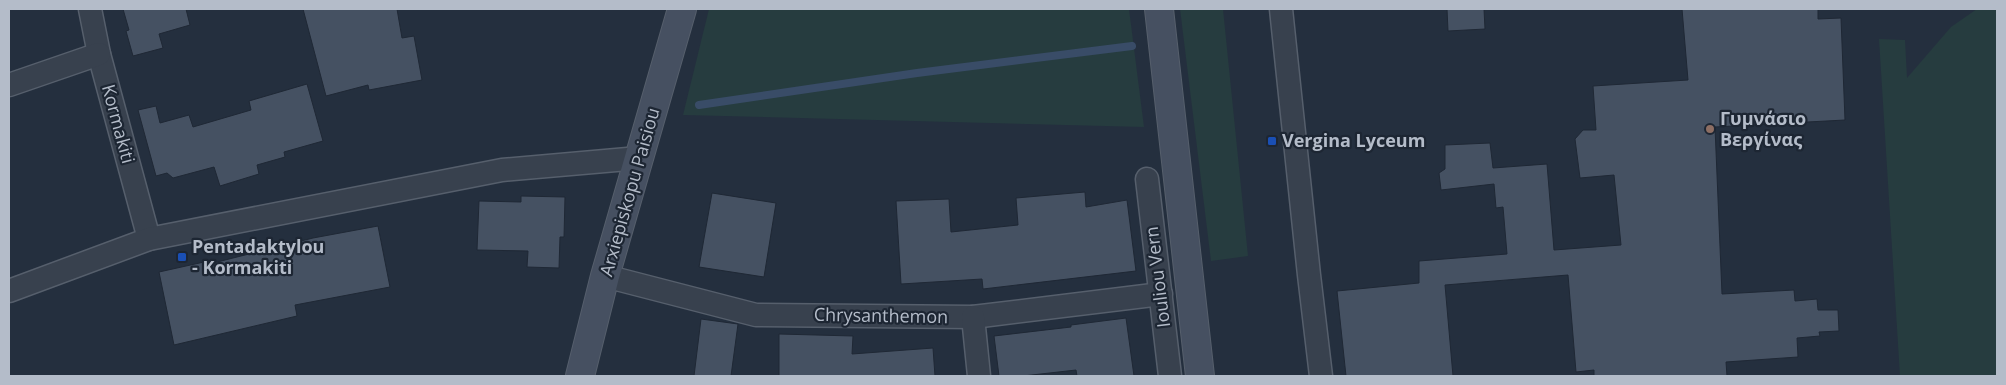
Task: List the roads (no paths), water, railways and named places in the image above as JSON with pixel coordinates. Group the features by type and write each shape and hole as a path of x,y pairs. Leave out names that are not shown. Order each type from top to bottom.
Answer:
{"street":[{"name":"Kormakiti","path":"90,9 99,54 150,239"},
{"name":"Arxiepiskopu Paisiou","path":"580,376 605,276 682,9"},
{"path":"1159,9 1200,376"},
{"path":"1281,9 1308,275 1321,376"},
{"path":"9,85 99,54"},
{"path":"9,291 150,239 502,170 640,158"},
{"name":"Iouliou Vern","path":"1147,179 1170,376"},
{"name":"Chrysanthemon","path":"605,276 756,315 972,317 1160,294"},
{"path":"972,317 979,376"}],"waterway":[{"path":"699,105 917,73 1132,46"}],"place":[{"name":"Γυμνάσιο Βεργίνας","path":"1710,129"},
{"name":"Vergina Lyceum","path":"1272,141"},
{"name":"Pentadaktylou - Kormakiti","path":"182,257"}]}
